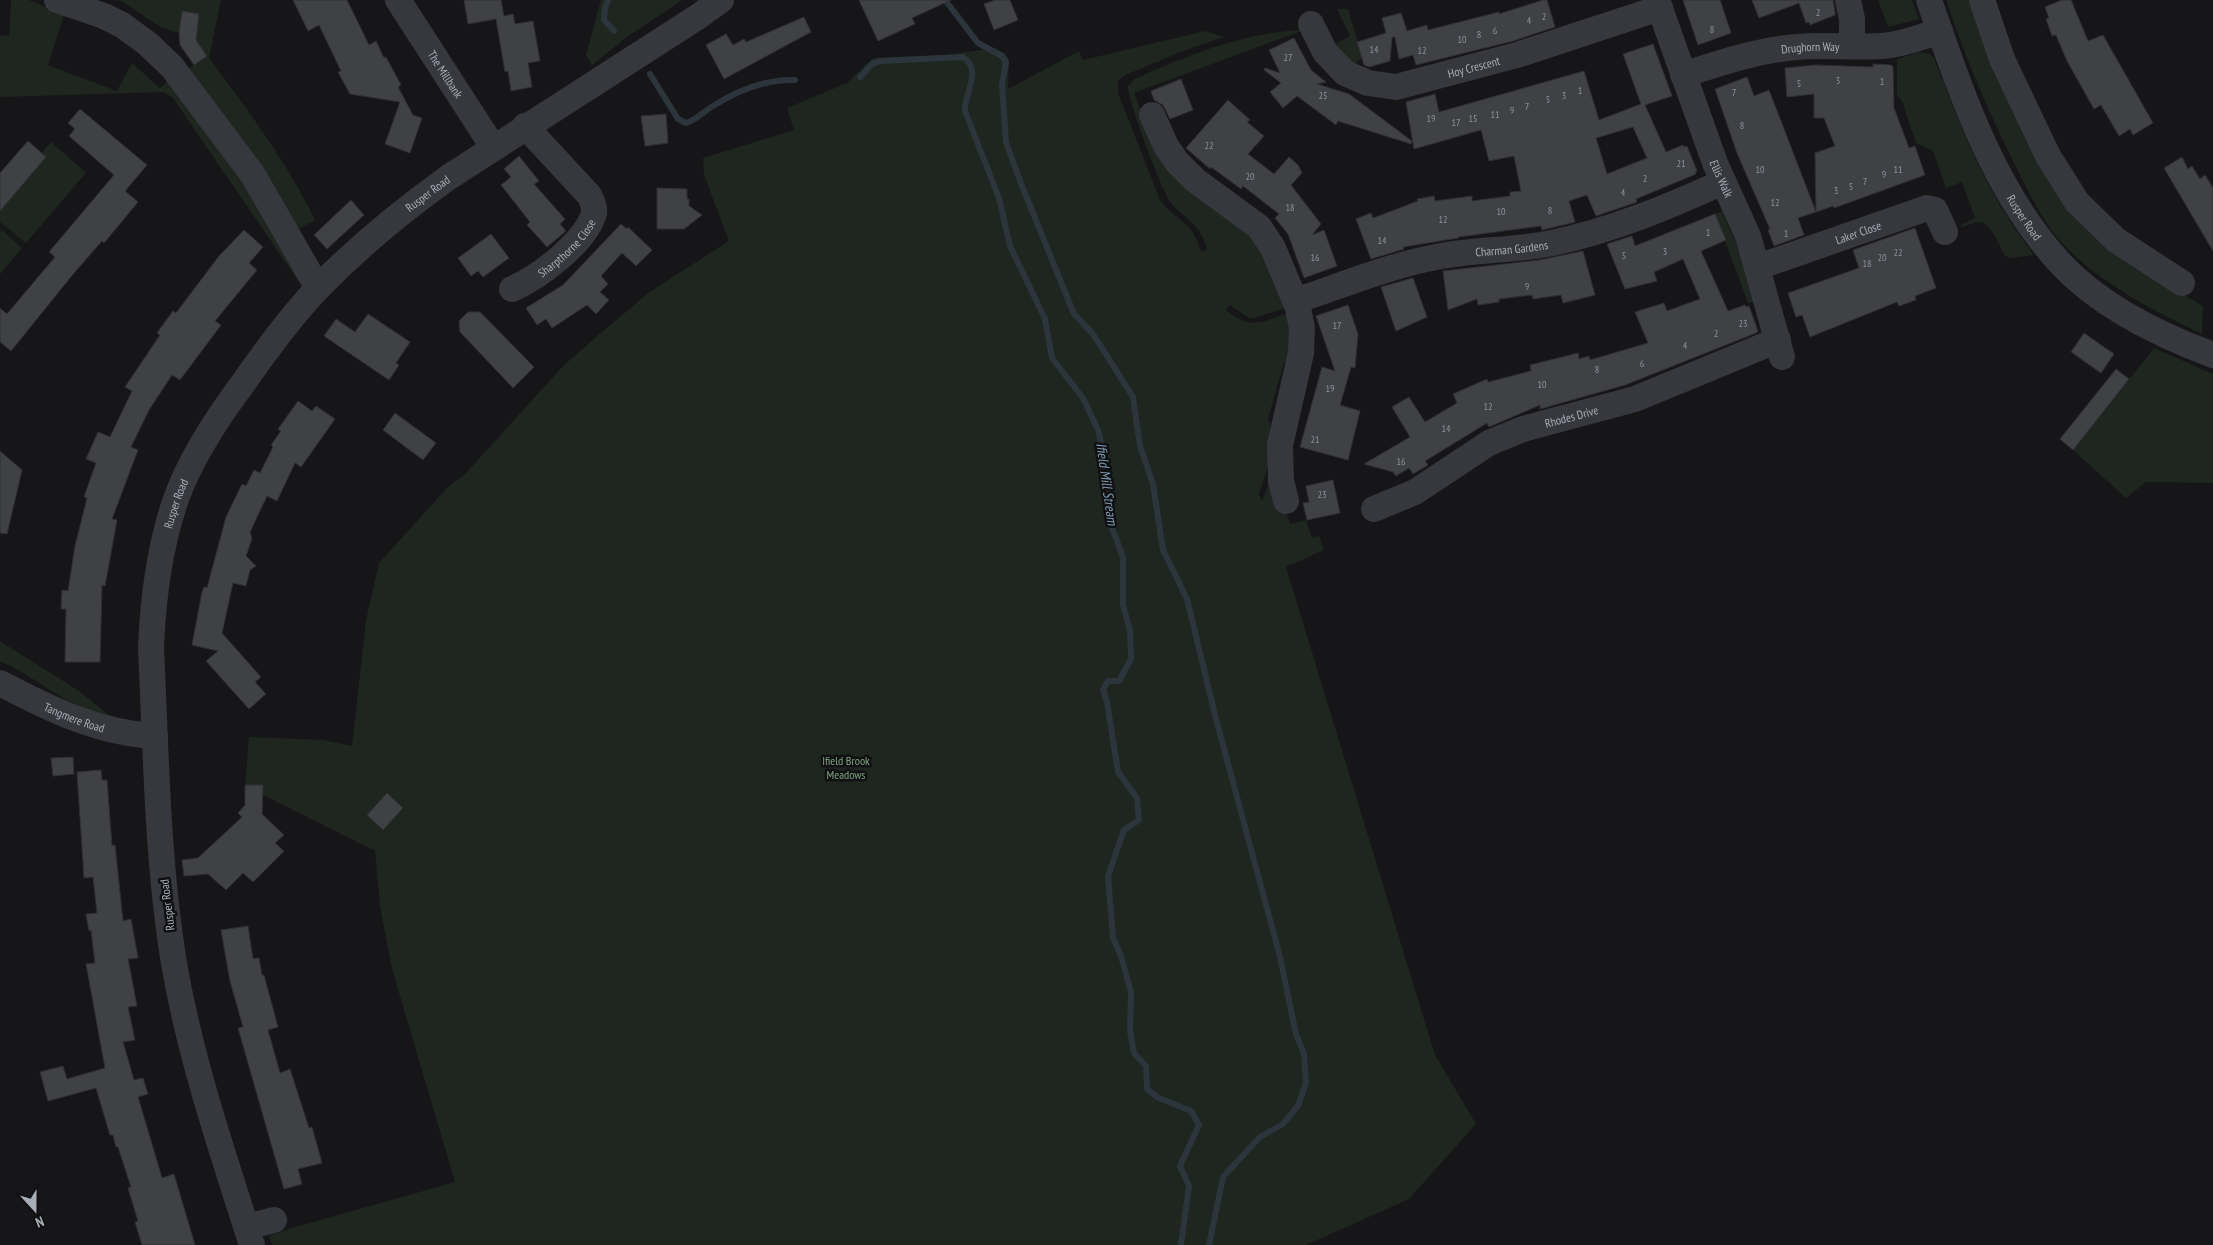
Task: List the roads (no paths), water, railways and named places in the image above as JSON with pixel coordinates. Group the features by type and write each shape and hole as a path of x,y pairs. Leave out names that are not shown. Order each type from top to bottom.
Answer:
{"street":[{"path":"57,0 104,16 122,26 148,44 172,67 253,174 318,288"},
{"name":"The Millbank","path":"398,0 493,147"},
{"name":"Rusper Road","path":"249,1236 196,1060 173,958 160,841 151,648 153,608 165,536 176,498 197,454 226,406 261,358 318,288 349,258 414,202 493,147 699,16 721,0"},
{"path":"1848,0 1852,19 1852,46"},
{"name":"Rusper Road","path":"1929,0 1985,148 2019,210 2048,249 2068,270 2116,307 2157,332 2213,355"},
{"path":"1982,0 2002,59 2048,156 2076,202 2116,240 2182,283"},
{"name":"Hoy Crescent","path":"1311,24 1325,52 1345,73 1368,83 1396,87 1517,56 1658,4"},
{"name":"Ellis Walk","path":"1658,4 1723,182 1745,228 1758,267 1780,349"},
{"name":"Drughorn Way","path":"1683,75 1742,56 1770,50 1823,45 1882,46 1898,44 1940,31"},
{"path":"1152,115 1166,146 1177,162 1195,180 1240,211 1259,227 1273,248 1295,301 1302,328 1301,353 1280,445 1281,481 1286,501"},
{"name":"Sharpthorne Close","path":"512,289 528,282 555,262 581,234 594,212 594,203 589,195 525,126"},
{"name":"Charman Gardens","path":"1295,301 1420,260 1550,243 1586,235 1644,216 1723,182"},
{"name":"Laker Close","path":"1758,267 1927,208 1935,210 1945,232"},
{"name":"Rhodes Drive","path":"1374,509 1415,492 1489,443 1524,429 1635,399 1780,349"},
{"name":"Tangmere Road","path":"0,683 46,707 85,723 127,734 155,736"},
{"path":"249,1236 274,1220"}],"waterway":[{"path":"608,0 604,20 614,31"},
{"path":"945,0 978,43 1002,56 1006,62 1002,85 1006,142 1020,181 1074,314 1093,334 1133,397 1140,446 1153,484 1163,550 1187,599 1216,719 1280,957 1296,1034 1304,1054 1306,1083 1298,1106 1283,1124 1260,1137 1223,1177 1209,1245"},
{"name":"Ifield Mill Stream","path":"860,77 872,64 881,61 963,57 969,62 972,68 972,75 965,111 999,198 1010,246 1045,319 1052,358 1083,398 1098,430 1105,460 1112,528 1123,557 1123,605 1130,631 1131,659 1119,681 1108,681 1103,690 1107,702 1118,772 1137,798 1139,820 1124,830 1108,876 1113,938 1121,956 1131,992 1130,1031 1134,1053 1146,1066 1147,1089 1157,1097 1191,1111 1199,1125 1180,1166 1189,1186 1181,1245"},
{"name":"Ifield Mill Stream","path":"650,74 678,119 686,123 709,108 752,87 784,80 795,80"}],"park label":[{"name":"Ifield Brook Meadows","path":"846,767"}]}
